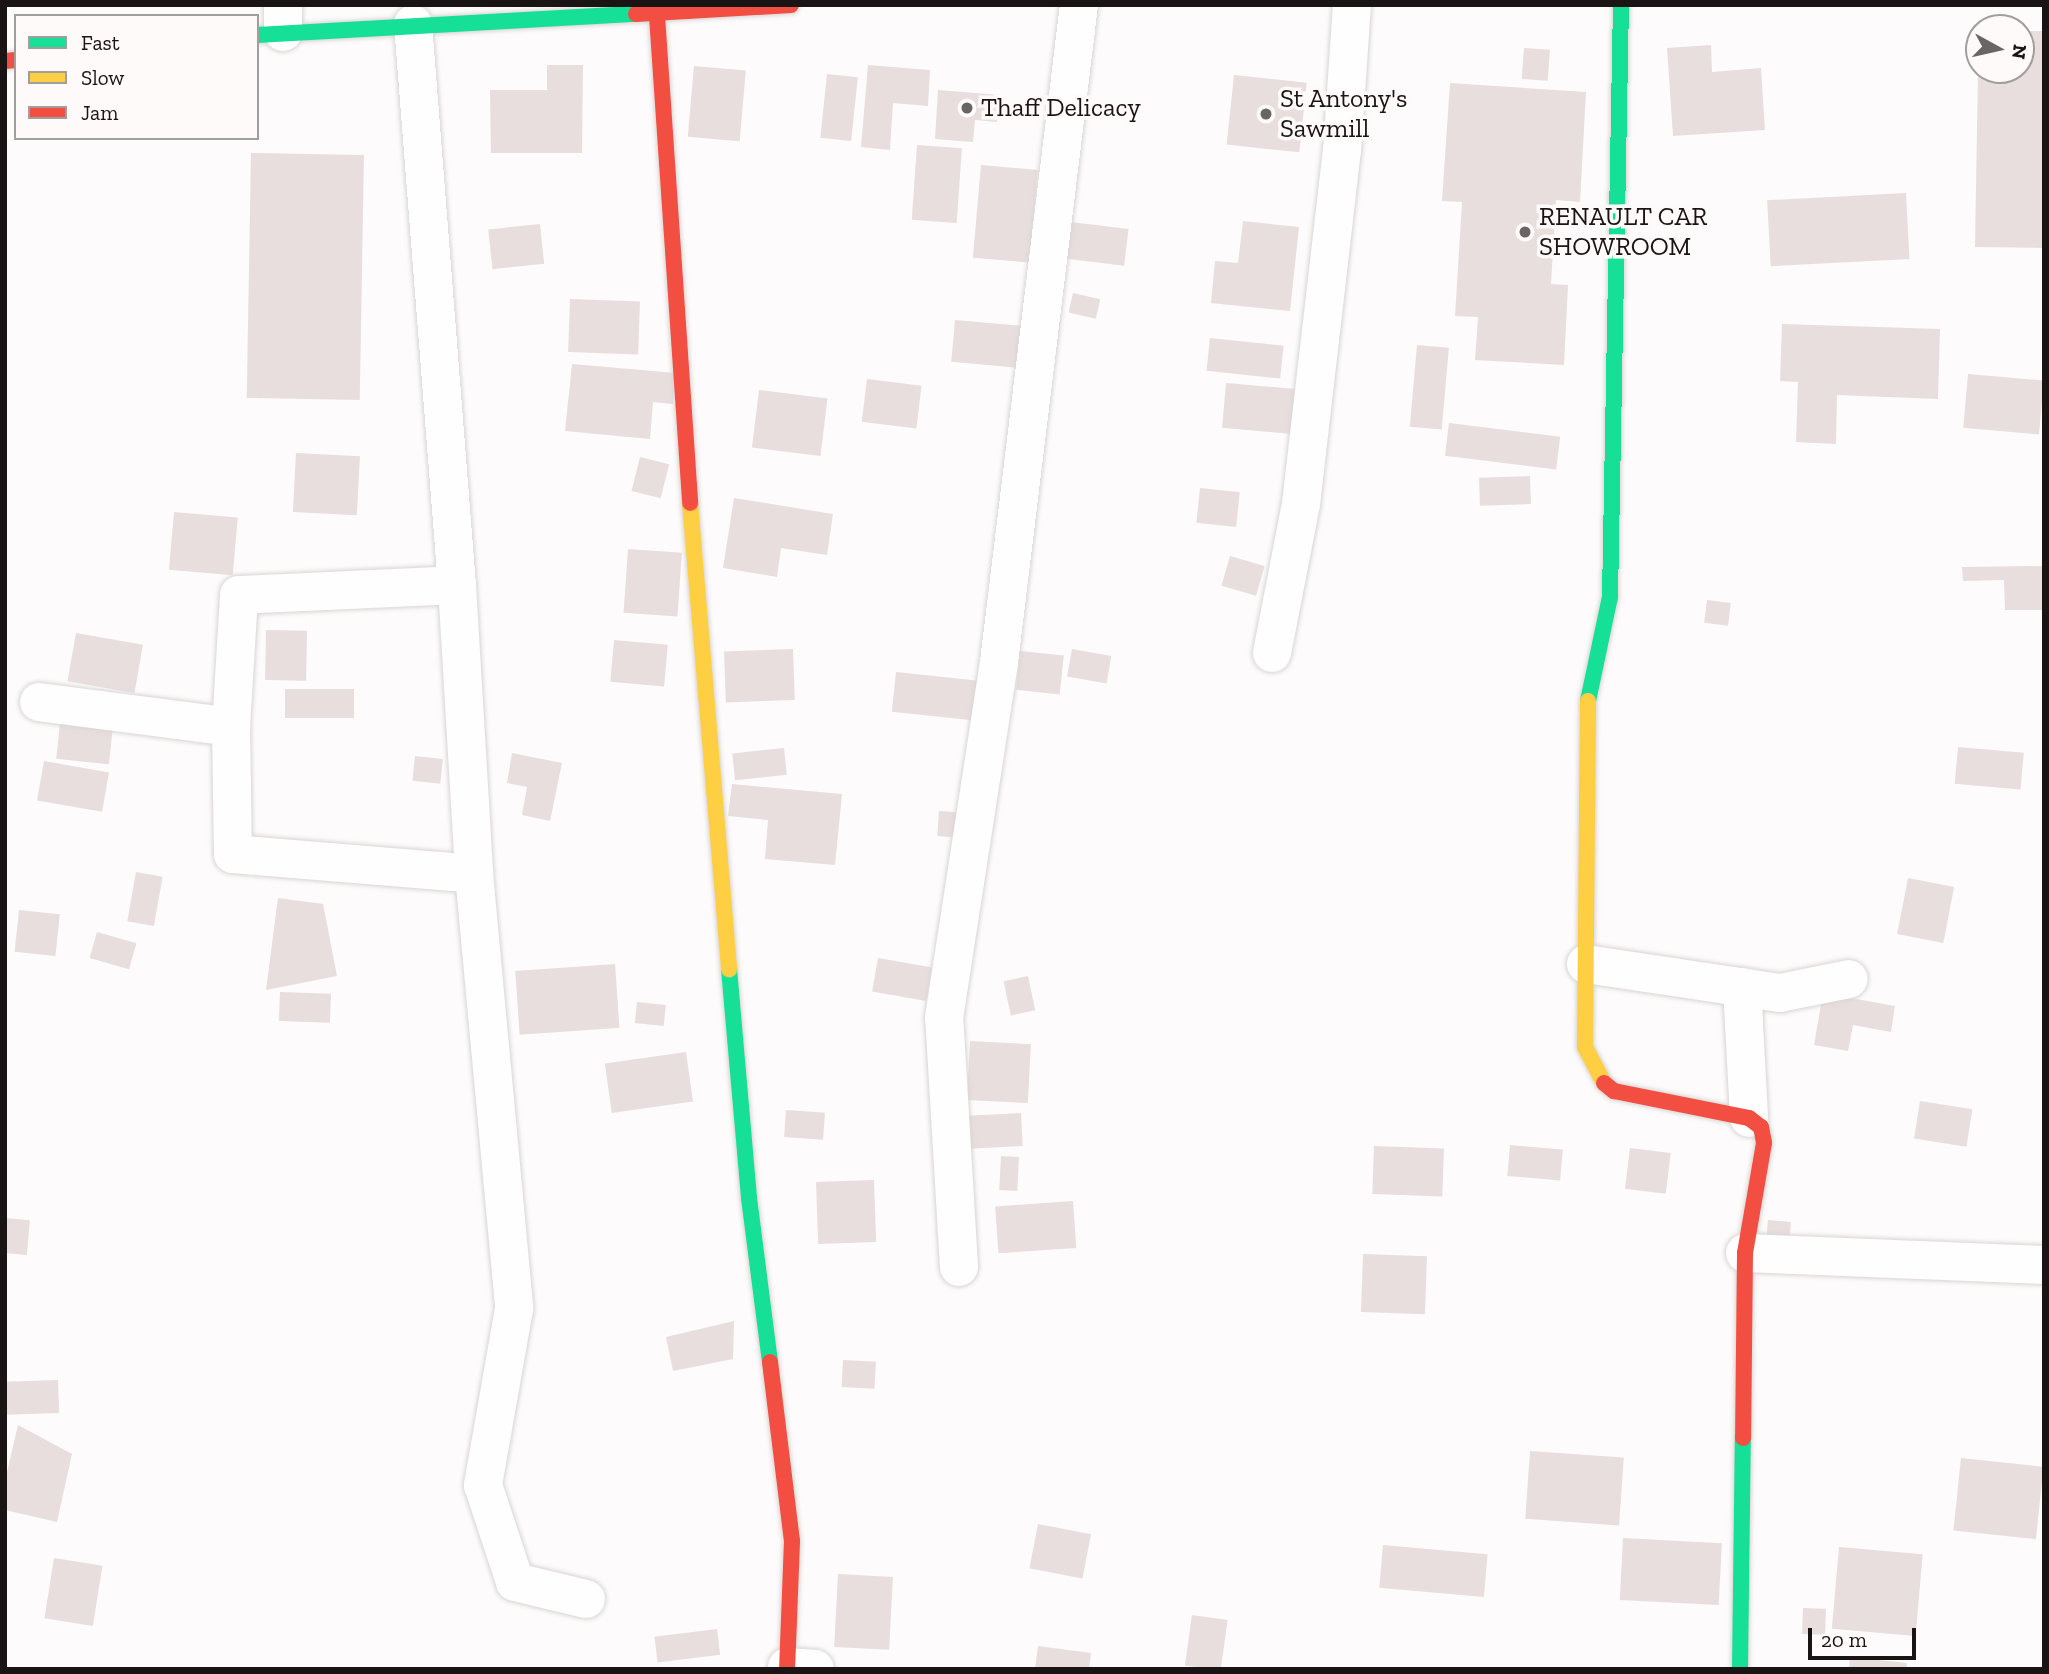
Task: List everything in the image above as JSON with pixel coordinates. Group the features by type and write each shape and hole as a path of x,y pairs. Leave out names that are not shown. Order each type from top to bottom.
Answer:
{"main road":[{"path":"274,24 413,24 657,16 791,5"},
{"path":"1620,5 1609,597 1588,694 1585,1047 1598,1077 1614,1091 1648,1101 1749,1118 1761,1127 1764,1143 1745,1253 1740,1669"},
{"path":"657,16 693,547 747,1170 792,1541 797,1668"}],"street":[{"path":"959,1267 944,1018 999,662 1079,5"},
{"path":"1272,653 1301,505 1342,151 1352,5"},
{"path":"413,24 457,585 474,874 514,1310 483,1485 515,1582 586,1599"},
{"path":"457,585 239,595 231,727 233,854 474,874"},
{"path":"39,702 231,727"},
{"path":"1586,964 1780,993 1849,979"},
{"path":"1742,987 1749,1118"},
{"path":"1745,1253 2044,1265"}],"building":[{"path":"2035,31 2044,31 2044,248 1975,247 1978,84 2035,84"},
{"path":"1711,45 1712,72 1761,68 1765,130 1673,136 1667,48"},
{"path":"1524,48 1550,50 1548,81 1522,79"},
{"path":"547,65 583,65 582,153 491,153 490,90 547,90"},
{"path":"868,65 930,70 928,106 893,103 890,150 861,147"},
{"path":"694,66 746,71 740,141 688,137"},
{"path":"827,74 858,77 851,141 820,138"},
{"name":"St Antony's Sawmill","path":"1234,75 1307,83 1299,152 1227,145"},
{"path":"1450,83 1586,92 1580,202 1556,200 1551,284 1568,285 1564,365 1475,360 1478,317 1455,316 1462,202 1442,201"},
{"name":"Thaff Delicacy","path":"938,90 999,95 997,122 975,120 973,142 935,139"},
{"path":"917,145 962,148 957,223 912,220"},
{"path":"251,153 364,155 360,400 247,398"},
{"path":"981,165 1038,170 1030,263 973,258"},
{"path":"1906,193 1909,259 1771,266 1767,200"},
{"path":"1243,221 1299,227 1290,311 1211,303 1215,261 1238,263"},
{"path":"1071,222 1129,229 1124,266 1066,259"},
{"path":"540,224 544,264 492,269 488,229"},
{"path":"1073,293 1100,299 1096,319 1069,312"},
{"path":"570,299 640,301 638,354 568,352"},
{"path":"955,320 1029,326 1025,368 951,362"},
{"path":"1782,324 1940,329 1938,399 1837,395 1836,444 1796,442 1798,382 1780,381"},
{"path":"1210,338 1284,346 1280,379 1207,371"},
{"path":"1417,345 1449,348 1442,429 1410,427"},
{"path":"572,364 676,373 673,404 653,402 650,439 565,431"},
{"path":"1968,374 2044,381 2039,434 1963,428"},
{"path":"867,379 922,386 916,428 862,422"},
{"path":"1226,383 1302,390 1298,434 1222,428"},
{"path":"759,390 827,398 820,456 752,448"},
{"path":"1449,423 1560,437 1556,469 1445,456"},
{"path":"296,453 360,456 357,515 293,512"},
{"path":"640,457 669,464 661,498 632,491"},
{"path":"1530,476 1531,504 1480,506 1479,478"},
{"path":"1200,488 1240,492 1236,527 1196,523"},
{"path":"734,498 833,514 827,555 781,548 777,577 723,568"},
{"path":"174,512 238,518 233,575 169,570"},
{"path":"628,549 682,553 677,617 624,613"},
{"path":"1230,556 1265,566 1256,596 1221,586"},
{"path":"2044,566 2044,610 2005,610 2004,580 1963,581 1962,567"},
{"path":"1707,600 1731,603 1728,626 1704,623"},
{"path":"266,630 307,631 306,681 265,680"},
{"path":"76,633 143,645 134,693 67,681"},
{"path":"614,640 668,645 664,687 610,682"},
{"path":"793,649 795,700 726,702 724,651"},
{"path":"1072,649 1111,656 1107,684 1067,677"},
{"path":"1020,651 1064,656 1060,694 1016,690"},
{"path":"896,672 986,681 981,721 892,712"},
{"path":"285,689 354,689 354,718 285,718"},
{"path":"60,723 113,729 109,764 56,759"},
{"path":"1958,747 2024,753 2021,790 1955,784"},
{"path":"784,748 787,775 735,780 732,753"},
{"path":"512,753 562,763 550,821 522,815 527,787 507,783"},
{"path":"415,756 443,759 440,784 412,781"},
{"path":"44,761 109,772 102,812 37,800"},
{"path":"732,784 842,794 835,865 765,859 768,820 728,816"},
{"path":"939,811 969,813 967,838 937,836"},
{"path":"136,872 163,877 154,926 127,921"},
{"path":"1908,878 1954,887 1943,943 1897,934"},
{"path":"278,898 323,904 337,976 266,990"},
{"path":"19,910 60,914 55,956 15,952"},
{"path":"97,932 136,943 129,969 90,958"},
{"path":"878,958 932,968 926,1001 872,991"},
{"path":"615,964 619,1028 520,1035 515,971"},
{"path":"1028,976 1035,1010 1011,1015 1004,981"},
{"path":"280,992 331,994 330,1023 279,1021"},
{"path":"1823,993 1895,1006 1891,1032 1853,1025 1848,1051 1814,1045"},
{"path":"637,1002 666,1005 664,1026 635,1023"},
{"path":"970,1041 1031,1044 1028,1103 967,1100"},
{"path":"686,1052 693,1102 612,1113 605,1063"},
{"path":"1920,1101 1972,1109 1966,1147 1914,1139"},
{"path":"786,1110 825,1113 823,1140 784,1137"},
{"path":"1021,1113 1023,1146 964,1149 962,1116"},
{"path":"1510,1145 1563,1150 1560,1181 1507,1176"},
{"path":"1374,1146 1444,1148 1442,1196 1372,1194"},
{"path":"1630,1148 1671,1153 1666,1194 1625,1189"},
{"path":"1001,1156 1019,1157 1017,1191 999,1190"},
{"path":"874,1180 876,1242 818,1244 816,1182"},
{"path":"1073,1201 1076,1248 998,1253 995,1206"},
{"path":"5,1218 30,1220 27,1255 5,1253"},
{"path":"1768,1220 1791,1222 1789,1246 1766,1244"},
{"path":"1363,1254 1427,1256 1425,1314 1361,1312"},
{"path":"734,1321 733,1359 673,1371 666,1337"},
{"path":"843,1360 876,1362 875,1389 842,1387"},
{"path":"58,1380 59,1413 6,1415 5,1382"},
{"path":"18,1425 72,1454 57,1522 5,1510 5,1481"},
{"path":"1530,1451 1624,1458 1619,1525 1525,1519"},
{"path":"1961,1458 2044,1467 2036,1539 1953,1531"},
{"path":"1038,1524 1091,1534 1082,1578 1029,1568"},
{"path":"1623,1538 1722,1543 1719,1605 1620,1600"},
{"path":"1383,1545 1488,1554 1484,1597 1379,1588"},
{"path":"1839,1547 1923,1554 1916,1636 1832,1629"},
{"path":"54,1558 102,1566 93,1626 44,1618"},
{"path":"838,1574 893,1577 889,1650 834,1647"},
{"path":"1803,1608 1826,1609 1825,1635 1802,1634"},
{"path":"1192,1615 1228,1620 1221,1669 1185,1666"},
{"path":"717,1629 720,1655 658,1662 654,1637"},
{"path":"1038,1646 1091,1653 1089,1669 1035,1669"},
{"path":"1850,1657 1907,1663 1906,1669 1849,1669"}],"traffic: fast":[{"path":"1588,701 1610,597 1621,5"},
{"path":"259,35 636,14"},
{"path":"729,969 749,1198 770,1362"},
{"path":"1740,1669 1743,1438"}],"traffic: slow":[{"path":"690,503 729,969"},
{"path":"1588,701 1585,1047 1604,1083"}],"traffic: jam":[{"path":"636,14 791,5"},
{"path":"657,16 690,503"},
{"path":"5,61 14,60"},
{"path":"1604,1083 1614,1091 1749,1118 1761,1127 1764,1143 1745,1253 1743,1438"},
{"path":"770,1362 792,1541 787,1669"}],"place":[{"name":"Thaff Delicacy","path":"967,108"},
{"name":"St Antony's Sawmill","path":"1266,114"},
{"name":"RENAULT CAR SHOWROOM","path":"1525,232"}]}
